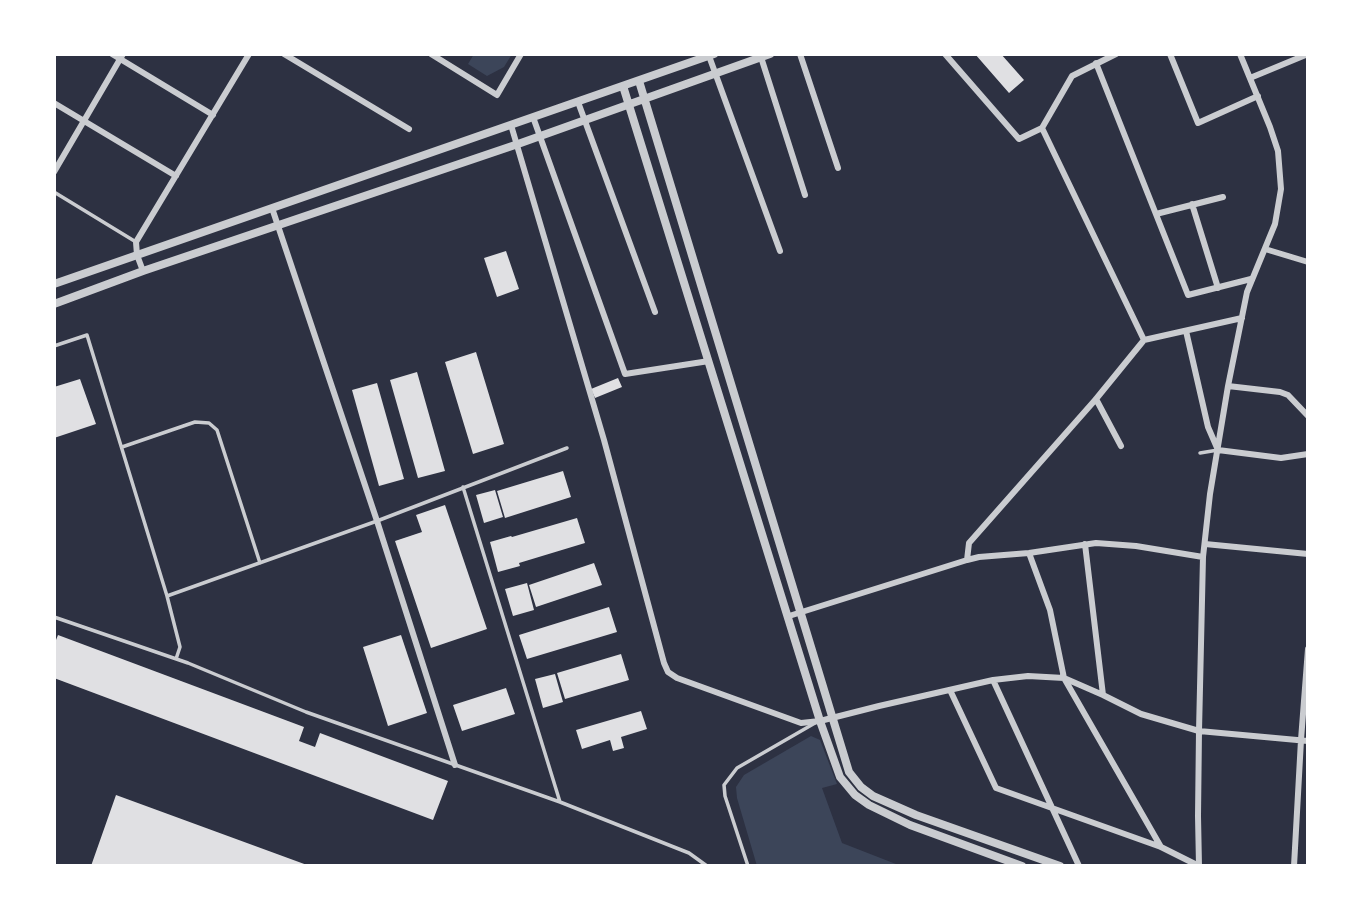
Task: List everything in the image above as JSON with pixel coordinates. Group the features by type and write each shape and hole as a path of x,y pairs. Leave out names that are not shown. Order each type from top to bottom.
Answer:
{"street":[{"path":"112,54 213,115"},
{"path":"143,271 136,242 249,54"},
{"path":"284,54 409,129"},
{"path":"430,54 498,94 521,54"},
{"path":"800,54 838,168"},
{"path":"946,54 1019,139 1042,128 1072,76 1116,54"},
{"path":"1170,54 1198,124 1258,96"},
{"path":"950,690 996,788 1161,847 1199,866 1203,557 1210,494 1228,386 1251,279 1265,248 1279,205 1281,189 1278,151 1240,54"},
{"path":"1250,78 1308,54"},
{"path":"54,284 712,55 716,74 780,251"},
{"path":"54,304 143,271 540,136 764,55 805,195"},
{"path":"54,172 121,57"},
{"path":"1096,63 1188,295 1251,279"},
{"path":"639,81 849,772 861,787 873,796 916,815 1060,866"},
{"path":"623,86 840,777 855,795 869,805 909,825 1022,866"},
{"path":"578,102 655,312"},
{"path":"54,103 176,176"},
{"path":"533,117 625,374 709,361"},
{"path":"511,125 600,427 668,672 677,678 801,723 993,680 1028,676 1064,678 1141,714 1199,731 1304,741"},
{"path":"1042,128 1144,340"},
{"path":"1156,215 1223,197"},
{"path":"1192,204 1218,288"},
{"path":"272,208 455,765"},
{"path":"1265,248 1308,262"},
{"path":"967,559 969,543 1096,399 1144,340 1242,318"},
{"path":"1186,331 1209,426 1218,450"},
{"path":"1228,386 1280,392 1287,395 1308,416"},
{"path":"1096,399 1121,446"},
{"path":"1218,450 1281,458 1308,454"},
{"path":"789,616 967,559 1096,543 1136,546 1203,557"},
{"path":"1085,544 1103,695"},
{"path":"1205,544 1308,554"},
{"path":"1029,553 1050,610 1064,678 1161,847"},
{"path":"1294,866 1308,649"},
{"path":"993,680 1079,866"},
{"path":"1297,815 1308,815"}],"lane":[{"path":"54,192 136,242"},
{"path":"54,346 87,335 167,596 180,647 176,659"},
{"path":"122,447 195,422 209,423 217,430 260,563"},
{"path":"167,596 377,521 567,448"},
{"path":"1199,453 1218,450"},
{"path":"463,487 560,802"},
{"path":"54,617 176,659 306,712 560,802 689,853 707,866"},
{"path":"748,866 725,796 724,785 737,768 820,720"}],"shaded area":[{"path":"474,54 512,54 504,67 487,76 468,64"},
{"path":"811,736 820,740 837,784 822,788 842,843 901,866 757,866 736,787 744,775"}],"building":[{"path":"975,54 1001,54 1024,80 1009,93"},
{"path":"506,251 519,289 497,297 484,258"},
{"path":"476,352 504,444 473,454 445,362"},
{"path":"417,372 445,471 418,478 390,380"},
{"path":"618,378 622,387 595,398 591,389"},
{"path":"80,379 96,424 54,438 54,387"},
{"path":"377,383 404,479 379,486 352,390"},
{"path":"563,471 571,497 505,518 497,491"},
{"path":"495,490 503,517 484,523 476,495"},
{"path":"445,505 487,629 431,648 395,541 422,532 416,515"},
{"path":"577,518 585,543 498,572 490,542"},
{"path":"594,563 602,585 536,607 529,585"},
{"path":"527,583 534,610 513,616 505,589"},
{"path":"609,607 617,632 527,659 519,635"},
{"path":"58,635 304,727 299,741 315,747 320,733 448,781 433,820 54,678 54,645"},
{"path":"401,635 427,713 388,726 363,647"},
{"path":"621,654 629,680 565,699 557,673"},
{"path":"555,674 563,702 543,708 535,679"},
{"path":"506,688 515,714 462,731 453,705"},
{"path":"641,711 647,729 621,737 624,748 613,751 610,740 582,749 576,730"},
{"path":"116,795 307,865 307,866 91,866"}]}
